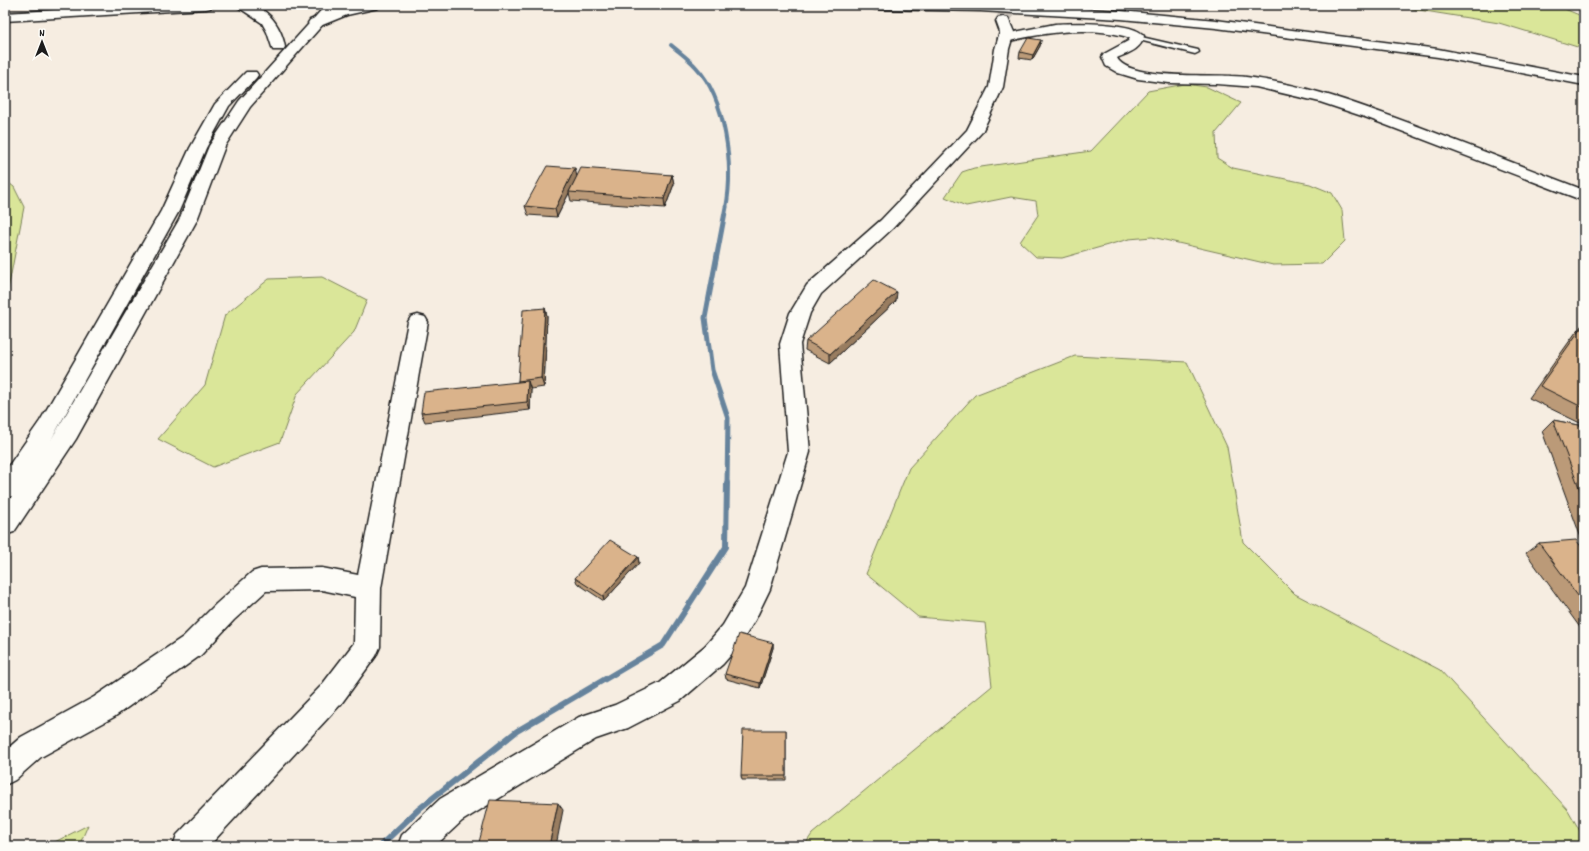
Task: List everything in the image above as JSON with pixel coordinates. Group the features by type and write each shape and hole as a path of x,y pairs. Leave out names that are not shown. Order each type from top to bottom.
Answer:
{"main road":[{"path":"5,9 53,5"},
{"path":"5,17 67,9 137,5"},
{"path":"30,7 67,9 206,5"},
{"path":"242,5 263,16 276,36 278,46"},
{"path":"5,489 48,427 170,211 198,148 223,104 278,46 315,14 333,5"},
{"path":"5,525 68,433 188,220 217,146 244,104 315,14 343,12 373,5"},
{"path":"875,5 980,7 1146,17 1313,36 1438,53 1584,81"},
{"path":"1126,5 1232,13"},
{"path":"1146,17 1138,26 1133,35 1132,46 1116,52 1109,57 1111,63 1131,73 1166,78 1239,80 1296,90 1353,107 1584,196"},
{"path":"1345,27 1413,37 1584,70"},
{"path":"413,846 451,810 589,727 618,718 670,692 714,655 732,634 746,612 757,589 799,452 790,344 800,313 814,290 887,224 974,132 996,87 1004,30 1102,28 1133,35"},
{"path":"188,846 331,695 367,647 368,588 418,322"},
{"path":"5,770 31,747 104,707 192,646 225,612 262,580 322,579 368,588"}],"lane":[{"path":"1133,35 1195,52"}],"green space":[{"path":"1388,5 1555,5 1584,17 1584,49 1499,23"},
{"path":"1185,84 1207,87 1241,103 1216,133 1217,158 1233,168 1310,184 1332,193 1342,210 1345,241 1322,264 1273,265 1152,237 1129,239 1062,258 1036,257 1020,242 1038,215 1036,201 1011,197 966,206 945,197 962,172 974,168 1091,151 1148,91"},
{"path":"5,180 14,187 24,207 5,305"},
{"path":"322,277 367,300 354,332 297,394 280,442 213,467 158,439 205,385 225,315 269,279"},
{"path":"1075,356 1187,362 1227,447 1243,542 1295,594 1440,670 1568,810 1584,838 1584,846 804,846 812,834 992,686 985,623 918,617 866,574 909,468 975,395"},
{"path":"88,825 79,846 47,846"}],"building":[{"path":"1028,38 1041,40 1033,55 1020,52"},
{"path":"547,166 575,168 555,209 525,206"},
{"path":"581,168 672,175 664,199 569,192"},
{"path":"874,280 897,292 830,354 806,341"},
{"path":"545,308 541,378 518,381 523,310"},
{"path":"1584,324 1584,408 1540,386"},
{"path":"528,381 527,402 421,413 424,392"},
{"path":"1553,420 1584,426 1584,500"},
{"path":"610,540 638,557 603,596 575,578"},
{"path":"1576,540 1584,550 1584,604 1539,543"},
{"path":"739,634 773,643 760,683 725,674"},
{"path":"743,730 786,730 786,776 741,776"},
{"path":"490,800 558,803 549,846 478,846"}],"waterway":[{"path":"671,45 696,67 706,81 721,115 728,153 729,173 726,208"},
{"path":"726,207 705,318 712,370 728,418 727,484"},
{"path":"380,846 419,809 517,731 663,645 726,547 727,483"}],"tunnel":[{"path":"1003,21 1010,5"}]}
